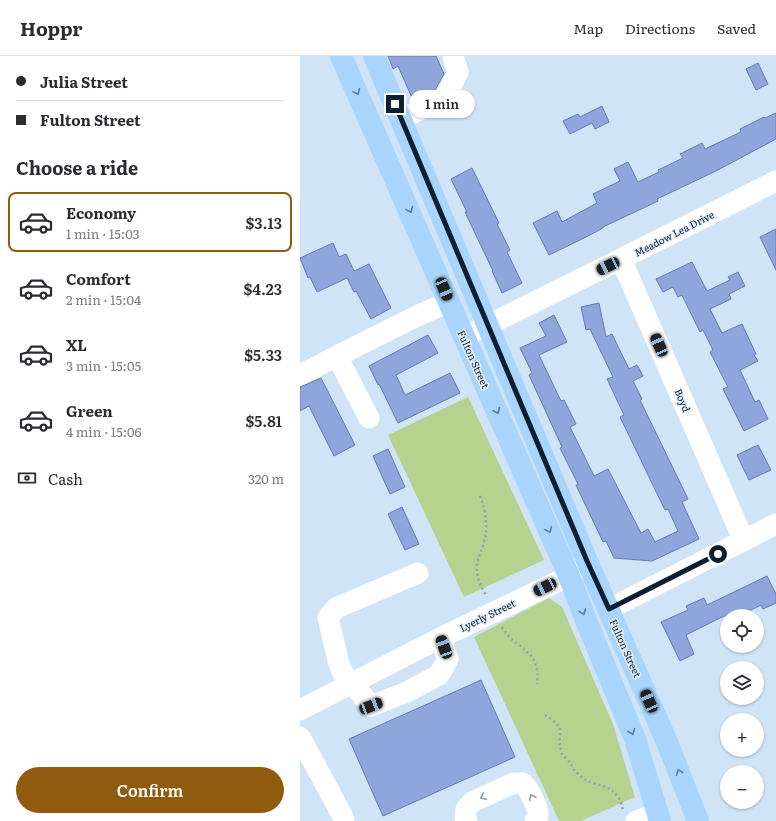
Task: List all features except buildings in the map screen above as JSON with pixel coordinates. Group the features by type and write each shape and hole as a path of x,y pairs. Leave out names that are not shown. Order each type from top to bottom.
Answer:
{"main road":[{"name":"Fulton Street","path":"341,56 569,576 635,739 659,817"},
{"name":"Fulton Street","path":"374,56 587,561 667,742 698,821"},
{"path":"659,817 690,801"}],"street":[{"path":"401,119 445,98 458,72 453,56"},
{"name":"Meadow Lea Drive","path":"464,337 621,260 776,181"},
{"name":"Boyd","path":"621,260 744,541"},
{"path":"300,375 419,315 450,302"},
{"path":"337,356 368,418"},
{"path":"609,609 776,524"},
{"name":"Lyerly Street","path":"300,710 440,638 569,576 587,561"},
{"path":"418,573 336,608 328,618 339,664 350,684 371,706 414,689 439,675 448,660 440,638"},
{"path":"300,737 344,821"},
{"path":"467,821 465,817 466,809 472,802 514,783 523,783 527,787 538,811 538,816 535,821"},
{"path":"629,816 659,817"}],"path":[{"path":"480,496 486,521 484,541 478,558 476,570 479,583 486,597"},
{"path":"501,625 510,638 532,656 536,663 538,674 537,684"},
{"path":"545,715 554,721 559,727 561,733 561,753 570,761 576,772 587,780 613,790 620,799 629,816"}],"green space":[{"path":"468,397 544,560 464,597 388,435"},
{"path":"549,598 562,607 613,724 635,797 581,821 559,821 474,637"}],"route":[{"path":"395,104 587,561 609,609 718,554"}]}
